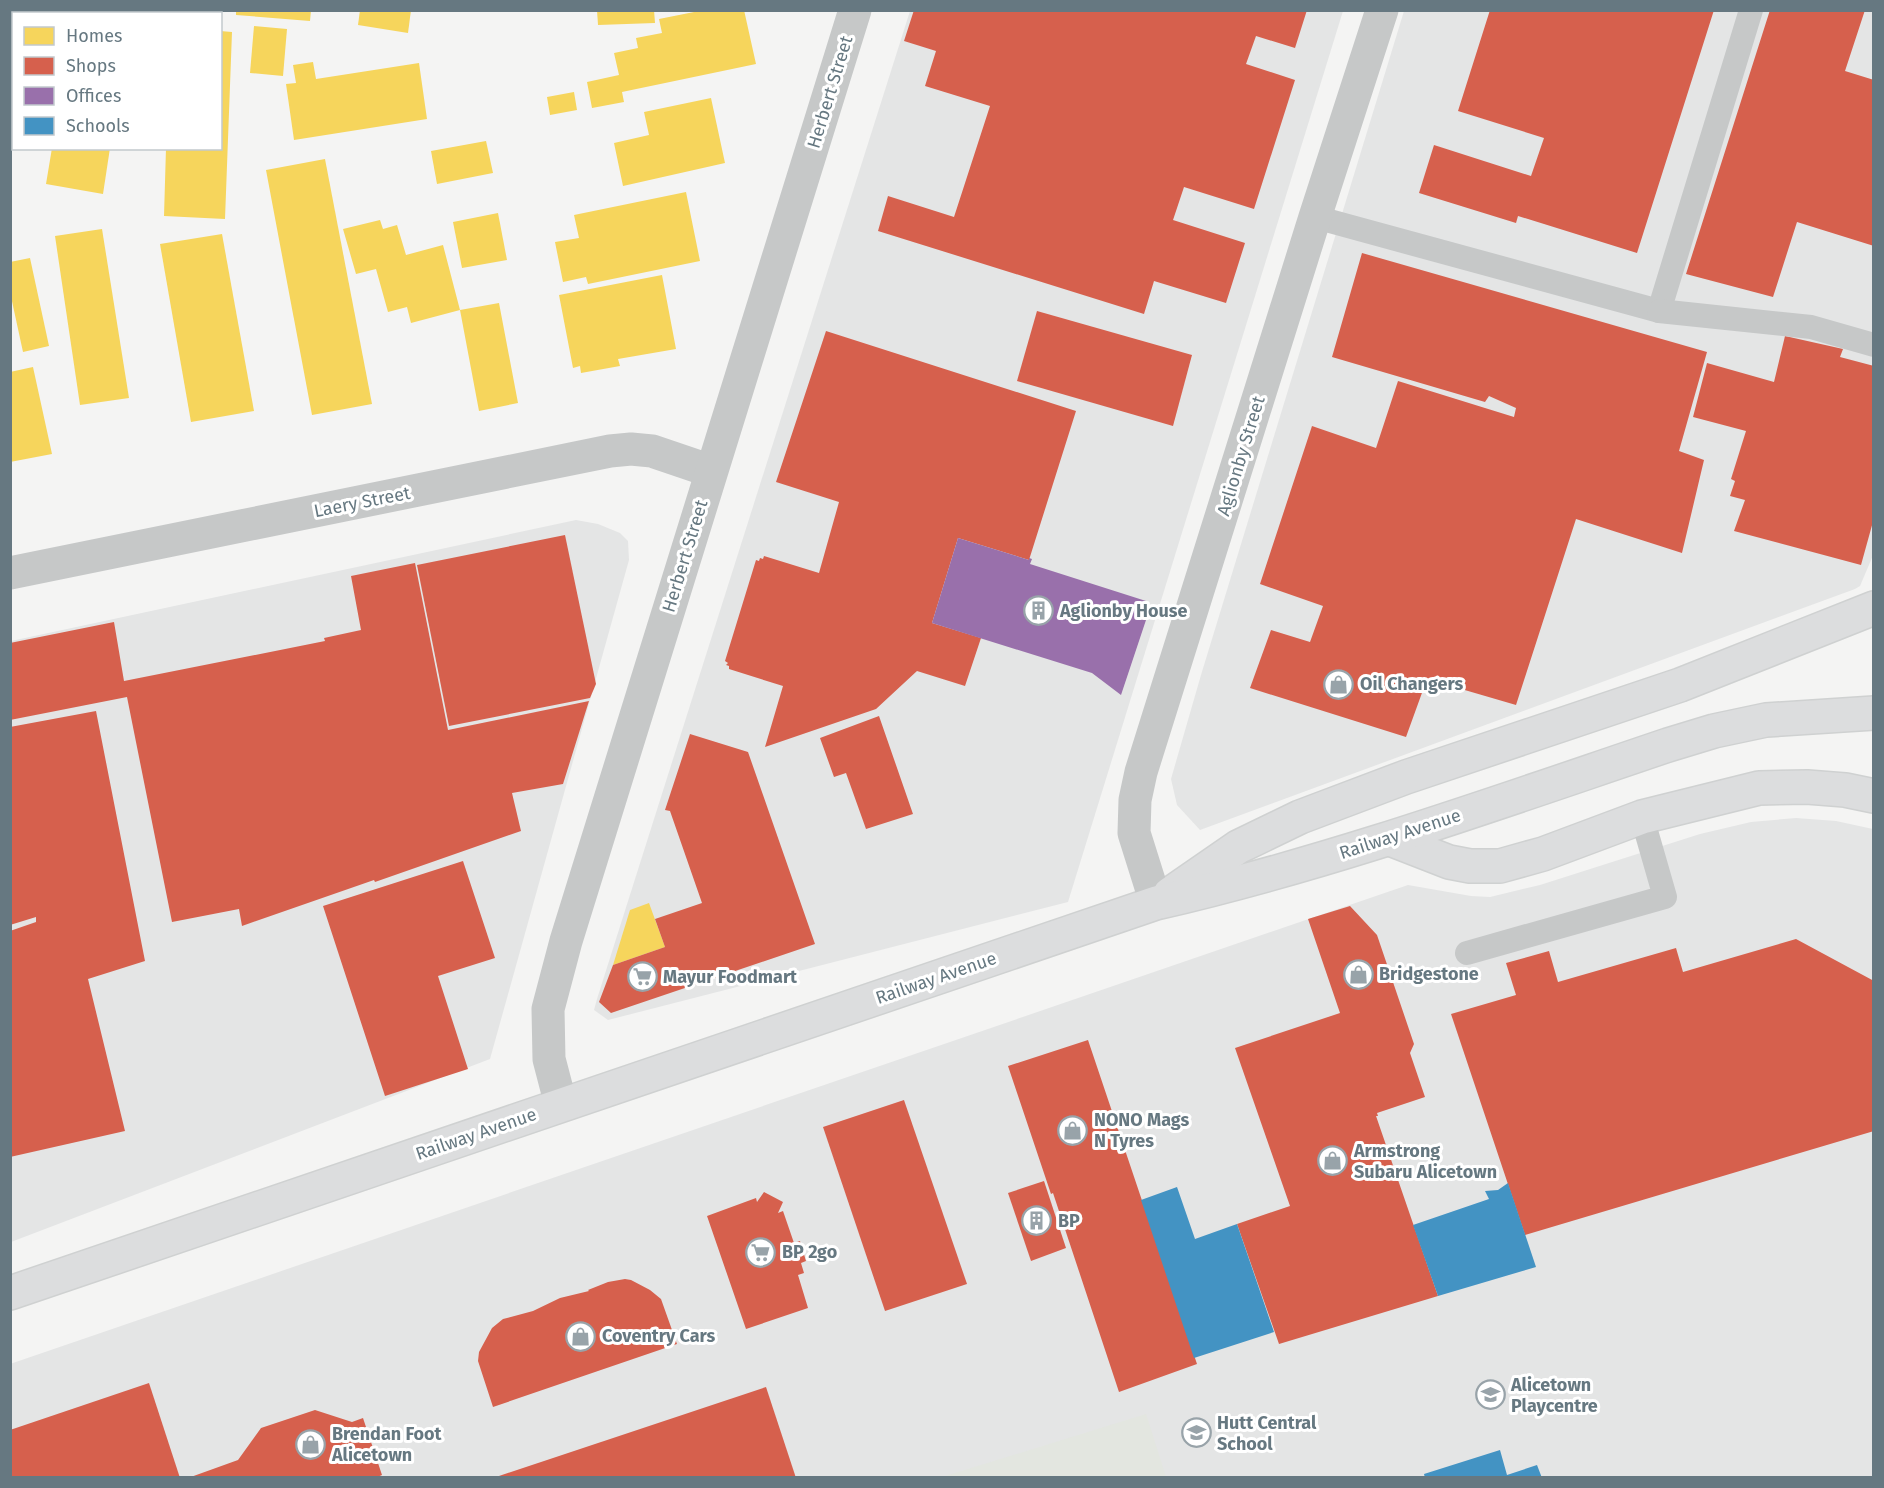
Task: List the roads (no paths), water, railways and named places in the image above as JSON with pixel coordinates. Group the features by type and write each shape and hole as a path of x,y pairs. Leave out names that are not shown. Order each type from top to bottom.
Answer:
{"main road":[{"path":"1156,903 1238,847 1300,817 1406,777 1660,692 1873,608"},
{"name":"Railway Avenue","path":"10,1293 266,1208 561,1105 1156,903 1225,887 1390,839 1714,731 1766,720 1859,713"},
{"path":"1390,839 1449,862 1470,866 1500,866 1543,854 1642,818 1759,788 1807,786 1874,796"}],"street":[{"name":"Herbert Street","path":"561,1105 549,1059 548,1009 566,941 855,10"},
{"name":"Aglionby Street","path":"1156,903 1134,833 1135,800 1141,772 1382,10"},
{"name":"Laery Street","path":"10,573 610,451 631,449 652,451 711,471"}],"lane":[{"path":"1659,311 1751,10"},
{"path":"1316,217 1659,311 1811,327 1874,345"},
{"path":"1467,953 1665,897 1642,818"}],"place":[{"name":"Aglionby House","path":"1039,611"},
{"name":"Oil Changers","path":"1339,684"},
{"name":"Bridgestone","path":"1358,974"},
{"name":"Mayur Foodmart","path":"642,977"},
{"name":"NONO Mags N Tyres","path":"1073,1130"},
{"name":"Armstrong Subaru Alicetown","path":"1333,1161"},
{"name":"BP","path":"1037,1221"},
{"name":"BP 2go","path":"761,1252"},
{"name":"Coventry Cars","path":"581,1336"},
{"name":"Alicetown Playcentre","path":"1490,1395"},
{"name":"Hutt Central School","path":"1196,1433"},
{"name":"Brendan Foot Alicetown","path":"311,1444"}]}
